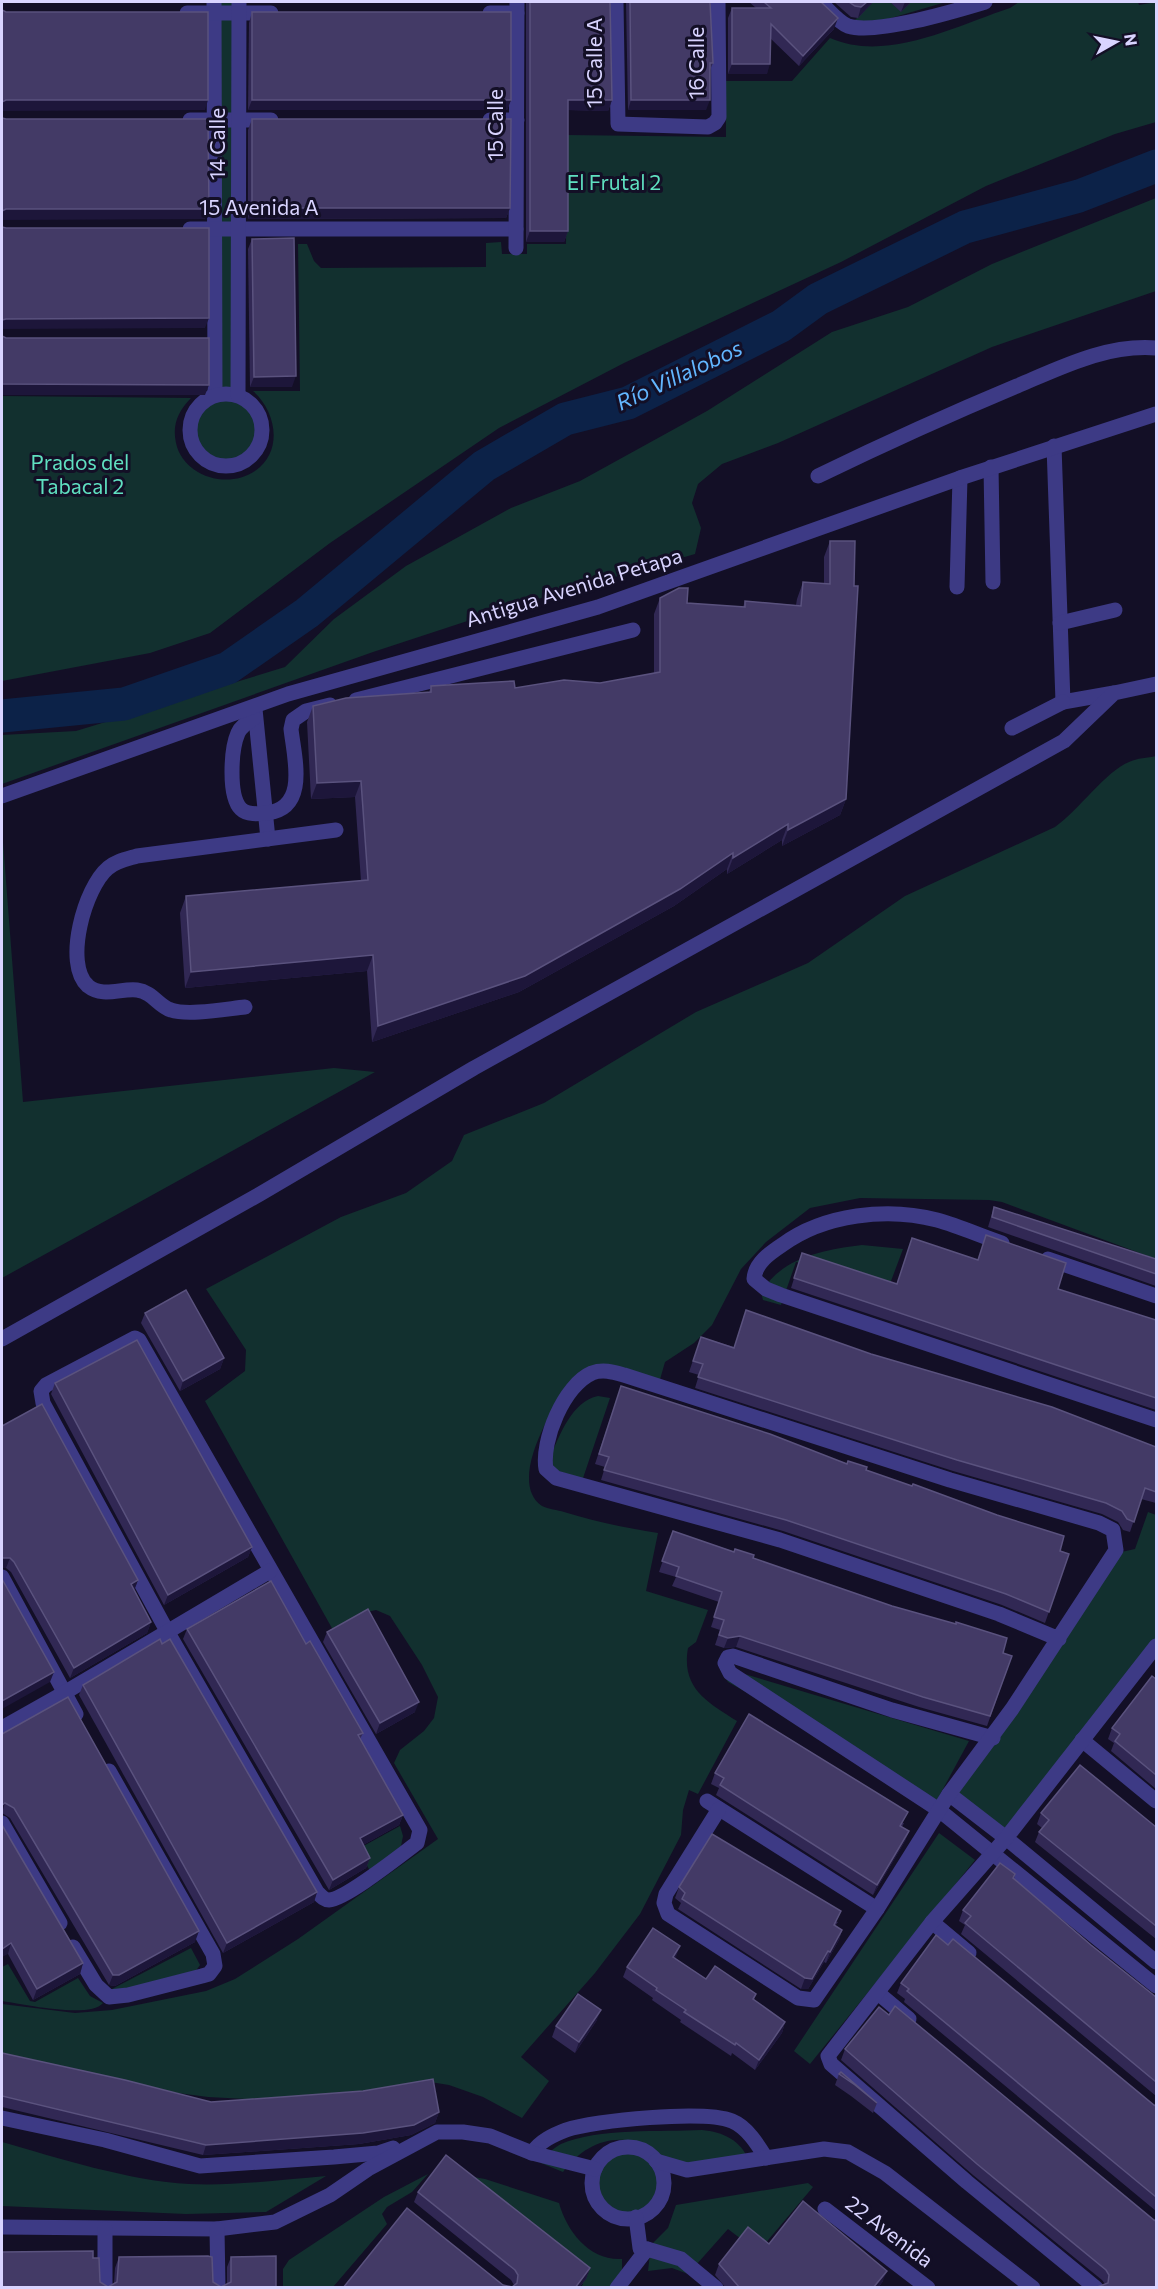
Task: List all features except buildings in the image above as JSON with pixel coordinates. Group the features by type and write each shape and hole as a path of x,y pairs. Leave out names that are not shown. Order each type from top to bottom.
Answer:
{"street":[{"name":"15 Calle A","path":"616,2 618,124 708,127 715,123"},
{"name":"16 Calle","path":"715,123 718,117 718,2"},
{"path":"820,2 846,25 871,27 895,24 974,3"},
{"path":"167,13 214,7 239,7 285,13"},
{"name":"14 Calle","path":"214,7 214,229 209,338 214,395"},
{"name":"14 Calle","path":"238,395 239,7"},
{"path":"471,13 517,7"},
{"name":"15 Calle","path":"516,249 517,7"},
{"path":"179,120 285,120"},
{"path":"470,120 517,120"},
{"name":"15 Avenida A","path":"179,229 516,229"},
{"path":"209,338 238,338"},
{"path":"818,476 938,418 1083,359 1117,349 1156,348"},
{"path":"226,393 238,395 257,410 262,433 253,454 244,461 222,466 201,456 193,446 189,434 194,410 214,395 226,393"},
{"name":"Antigua Avenida Petapa","path":"2,796 255,712 598,607 991,467 1156,414"},
{"path":"1054,446 1063,702"},
{"path":"991,467 993,582"},
{"path":"957,587 960,478"},
{"path":"1060,623 1115,610"},
{"path":"255,712 238,731 232,758 233,790 242,810 247,813 265,813 283,808 292,799 296,786 291,729 298,714 633,630"},
{"path":"1012,728 1063,702 1156,684"},
{"path":"2,1339 260,1194 474,1068 1064,741 1114,693"},
{"path":"255,712 268,839"},
{"path":"244,1007 178,1012 168,1009 146,992 136,990 110,993 86,984 80,972 80,923 86,900 106,869 118,861 137,856 336,830"},
{"path":"1012,1247 938,1220 913,1216 863,1216 813,1228 788,1241 759,1265 754,1279 766,1289 793,1299 1156,1420"},
{"path":"1034,1254 1156,1296"},
{"path":"135,1338 139,1340 270,1571 413,1814 420,1832 417,1843 355,1887 331,1900 317,1893 167,1631 43,1403 41,1391 46,1385 135,1338"},
{"path":"877,1909 713,1805 666,1894 664,1904 668,1914 798,1998 808,2001 818,1997 877,1909 949,1794 993,1738 1059,1639 1116,1550 1113,1530 1100,1523 950,1480 607,1371 592,1373 574,1387 549,1430 546,1469 556,1478 780,1540 999,1614 1059,1639"},
{"path":"2,1728 270,1571"},
{"path":"2,1576 82,1724"},
{"path":"1096,2288 967,2182 831,2064 828,2053 878,1993 932,1922 1006,1838 1156,1647"},
{"path":"993,1738 892,1710 733,1656 726,1659 725,1666 730,1673 939,1810 1156,1986"},
{"path":"1082,1740 1156,1801"},
{"path":"2,1823 102,1994 118,1997 209,1974 215,1966 213,1954 99,1754"},
{"path":"949,1794 1156,1962"},
{"path":"932,1922 977,1959"},
{"path":"878,1993 923,2030"},
{"path":"532,2153 545,2139 567,2129 628,2119 693,2117 731,2120 748,2133 766,2158"},
{"path":"2,2118 95,2138 200,2166 378,2153 448,2131 477,2133 532,2153 595,2169"},
{"path":"2,2227 217,2229 275,2222 330,2195 369,2169 427,2136"},
{"path":"656,2161 662,2173 663,2187 655,2206 636,2217 625,2219 605,2210 593,2192 595,2169 600,2160 618,2148 639,2149 656,2161 687,2170 824,2149 859,2157 879,2169 1033,2288"},
{"path":"663,2187 687,2170"},
{"name":"22 Avenida","path":"825,2209 928,2288"},
{"path":"636,2217 640,2248 681,2259 716,2288"},
{"path":"105,2229 105,2288"},
{"path":"217,2229 218,2288"},
{"path":"617,2288 648,2249"}],"green space":[{"path":"214,2 239,2 238,395 226,393 215,395"},
{"path":"873,2 890,2 901,11 911,2 946,2 881,21 852,23"},
{"path":"1019,2 1138,2 1139,5 1156,2 1156,122 1115,134 986,186 841,262 624,363 499,428 330,543 210,633 150,653 2,681 2,396 191,398 179,413 176,424 175,436 180,454 187,464 208,476 220,479 244,477 264,463 273,442 274,431 267,409 253,391 300,391 298,244 307,244 314,261 321,268 486,267 486,243 501,242 502,254 527,254 527,244 566,244 567,135 726,137 726,81 792,81 830,38 852,45 898,44 944,32 1010,8"},
{"path":"1156,198 1156,291 992,347 778,443 722,464 698,484 692,503 701,528 695,554 510,607 373,652 2,784 2,735 76,731 285,667 334,619 406,566 511,508 580,481 707,411 832,332 908,307 992,264"},
{"path":"219,397 233,397 245,402 254,411 259,430 257,443 250,454 233,463 219,463 207,458 198,449 193,437 193,423 198,411 207,402"},
{"path":"1156,756 1156,1259 1002,1202 989,1200 860,1198 810,1208 766,1242 741,1269 712,1325 694,1343 665,1362 659,1383 631,1371 567,1385 543,1428 531,1464 529,1480 532,1495 547,1508 658,1533 646,1591 708,1610 696,1642 688,1648 688,1674 706,1700 737,1721 698,1794 689,1790 683,1810 681,1835 640,1914 595,1973 521,2057 549,2081 522,2118 483,2097 449,2085 424,2081 399,2090 282,2101 208,2097 140,2088 2,2058 2,2004 75,2013 112,2010 206,1991 235,1979 298,1939 438,1839 394,1763 400,1750 424,1731 434,1718 438,1697 422,1665 390,1616 376,1610 358,1614 333,1630 205,1401 245,1371 246,1350 206,1289 341,1217 406,1193 452,1161 464,1135 544,1103 696,1012 808,963 905,896 1055,827 1120,767 1135,760"},
{"path":"2,829 23,1102 334,1068 375,1072 2,1278"},
{"path":"862,1245 903,1249 888,1289 796,1262 781,1305 763,1300 761,1292 770,1280 792,1263 819,1253"},
{"path":"598,1396 610,1398 580,1487 558,1478 550,1458 562,1430 574,1412 589,1399"},
{"path":"1148,1512 1156,1515 1156,1653 1008,1837 949,1793 1117,1553 1135,1549"},
{"path":"731,1670 969,1741 937,1800 728,1682 723,1674"},
{"path":"400,1826 403,1836 401,1846 370,1871 358,1849"},
{"path":"939,1833 975,1860 810,2064 794,2051"},
{"path":"191,1948 200,1965 195,1972 122,1991 110,1990"},
{"path":"8,1964 30,2001 35,2002 78,1978 90,1996 103,2003 96,2008 71,2010 2,2001 2,1967"},
{"path":"702,2130 730,2138 746,2154 749,2161 668,2169 657,2155 644,2146 630,2141 616,2140 587,2149 563,2172 541,2163 561,2144 593,2135"},
{"path":"2,2142 94,2168 166,2182 223,2184 326,2176 266,2212 186,2214 2,2206"},
{"path":"621,2150 635,2150 647,2155 656,2164 661,2183 659,2196 652,2207 635,2216 621,2216 609,2211 600,2202 595,2190 595,2176 600,2164 609,2155"},
{"path":"445,2172 485,2179 559,2203 568,2224 582,2243 600,2255 622,2259 622,2272 612,2287 581,2287 583,2284"},
{"path":"428,2174 412,2192 387,2207 382,2214 387,2224 333,2287 283,2287 283,2269 289,2260 384,2197"},
{"path":"808,2183 813,2187 758,2252 728,2229 688,2274 672,2268 648,2271 651,2245 668,2228 676,2205"}],"waterway":[{"name":"Río Villalobos","path":"2,716 124,704 228,668 307,613 484,466 565,419 628,403 781,326 818,299 965,227 1079,196 1156,166"}],"park label":[{"name":"El Frutal 2","path":"614,183"},
{"name":"Prados del Tabacal 2","path":"80,475"}]}
